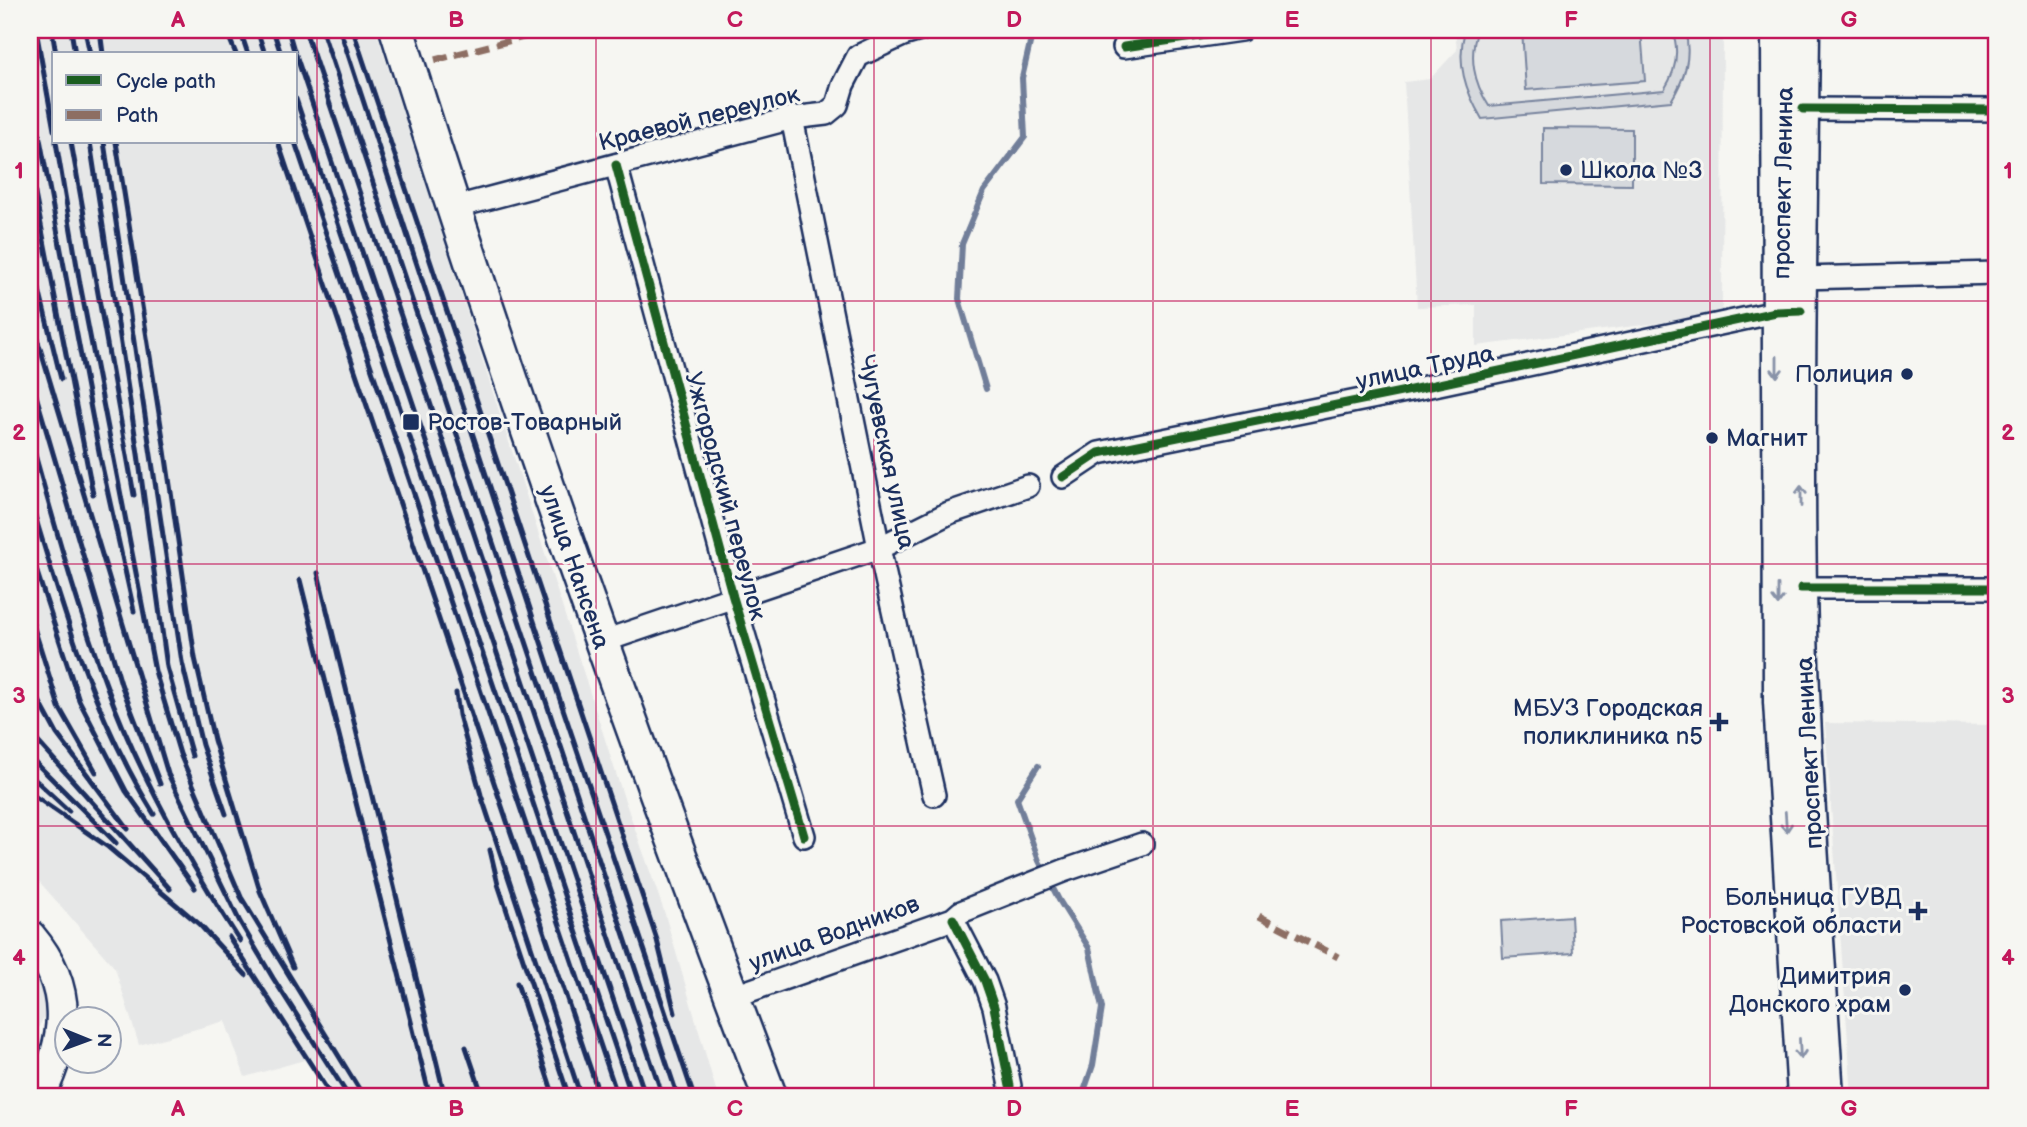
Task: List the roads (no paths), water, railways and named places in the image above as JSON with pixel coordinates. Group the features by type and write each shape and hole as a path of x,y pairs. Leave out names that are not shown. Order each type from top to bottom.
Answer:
{"main road":[{"name":"улица Нансена","path":"397,30 453,208 601,642 770,1097"},
{"name":"проспект Ленина","path":"1777,30 1809,774 1828,1097"},
{"name":"проспект Ленина","path":"1803,1097 1779,702 1788,311 1801,278 1804,30"},
{"path":"30,936 47,955 62,998 61,1042 39,1097"}],"street":[{"path":"1124,47 1241,30"},
{"name":"Краевой переулок","path":"453,208 792,118 826,114 837,105 843,85 858,56 908,32"},
{"path":"1803,109 1997,110"},
{"name":"Чугуевская улица","path":"792,118 880,548 934,795"},
{"name":"Ужгородский переулок","path":"616,165 733,597 804,836"},
{"path":"1801,278 1997,273"},
{"name":"улица Труда","path":"1063,477 1099,453 1788,311"},
{"path":"601,642 880,548 949,513 1028,486"},
{"path":"1801,589 1997,588"},
{"name":"улица Водников","path":"732,998 953,919 961,912 1035,882 1142,844"},
{"name":"улица Водников","path":"953,919 985,981 994,1007 1010,1086"}],"waterway":[{"path":"986,389 959,299 962,244 984,191 1025,137 1022,78 1033,30"},
{"path":"1038,766 1017,799 1039,861 1089,948 1102,1008 1093,1065 1082,1097"}],"railway":[{"path":"36,30 52,119"},
{"path":"52,30 56,52"},
{"path":"71,30 75,52"},
{"path":"85,30 90,52"},
{"path":"100,30 103,52"},
{"path":"226,30 235,52"},
{"path":"240,30 247,52"},
{"path":"257,30 264,52"},
{"path":"273,30 280,52"},
{"path":"288,30 294,52"},
{"path":"305,30 663,1097"},
{"path":"322,30 678,1097"},
{"path":"340,30 556,688 694,1097"},
{"path":"353,30 657,940 675,1013"},
{"path":"298,61 646,1097"},
{"path":"30,86 100,457 134,611"},
{"path":"298,105 632,1097"},
{"path":"56,144 80,284 155,671 180,754 241,897 364,1097"},
{"path":"71,144 134,495"},
{"path":"90,144 138,454 167,667 192,756"},
{"path":"104,144 182,662 202,745 226,814"},
{"path":"116,144 195,658 214,740 260,891 293,967"},
{"path":"279,144 600,1097"},
{"path":"296,144 618,1097"},
{"path":"30,168 93,494"},
{"path":"30,253 61,379"},
{"path":"30,315 168,774 240,922 349,1097"},
{"path":"30,375 121,684 160,784"},
{"path":"30,437 75,594 120,720 166,818 240,941"},
{"path":"30,499 67,621 97,700 114,739 154,814"},
{"path":"30,551 79,700 126,791 195,888"},
{"path":"318,573 445,1097"},
{"path":"300,580 430,1097"},
{"path":"30,615 59,707 96,772"},
{"path":"30,684 57,734 128,829"},
{"path":"456,693 459,715 481,795 581,1097"},
{"path":"30,733 170,889"},
{"path":"30,757 116,843"},
{"path":"30,775 69,811"},
{"path":"30,793 108,847 199,924 246,975"},
{"path":"490,850 498,884 569,1097"},
{"path":"229,937 332,1097"},
{"path":"517,983 554,1097"},
{"path":"466,1047 483,1097"}],"place":[{"name":"Школа №3","path":"1566,170"},
{"name":"Полиция","path":"1907,374"},
{"name":"Ростов-Товарный","path":"411,422"},
{"name":"Магнит","path":"1712,438"},
{"name":"МБУЗ Городская поликлиника n5","path":"1719,722"},
{"name":"Больница ГУВД Ростовской области","path":"1918,911"},
{"name":"Димитрия Донского храм","path":"1905,990"}]}
